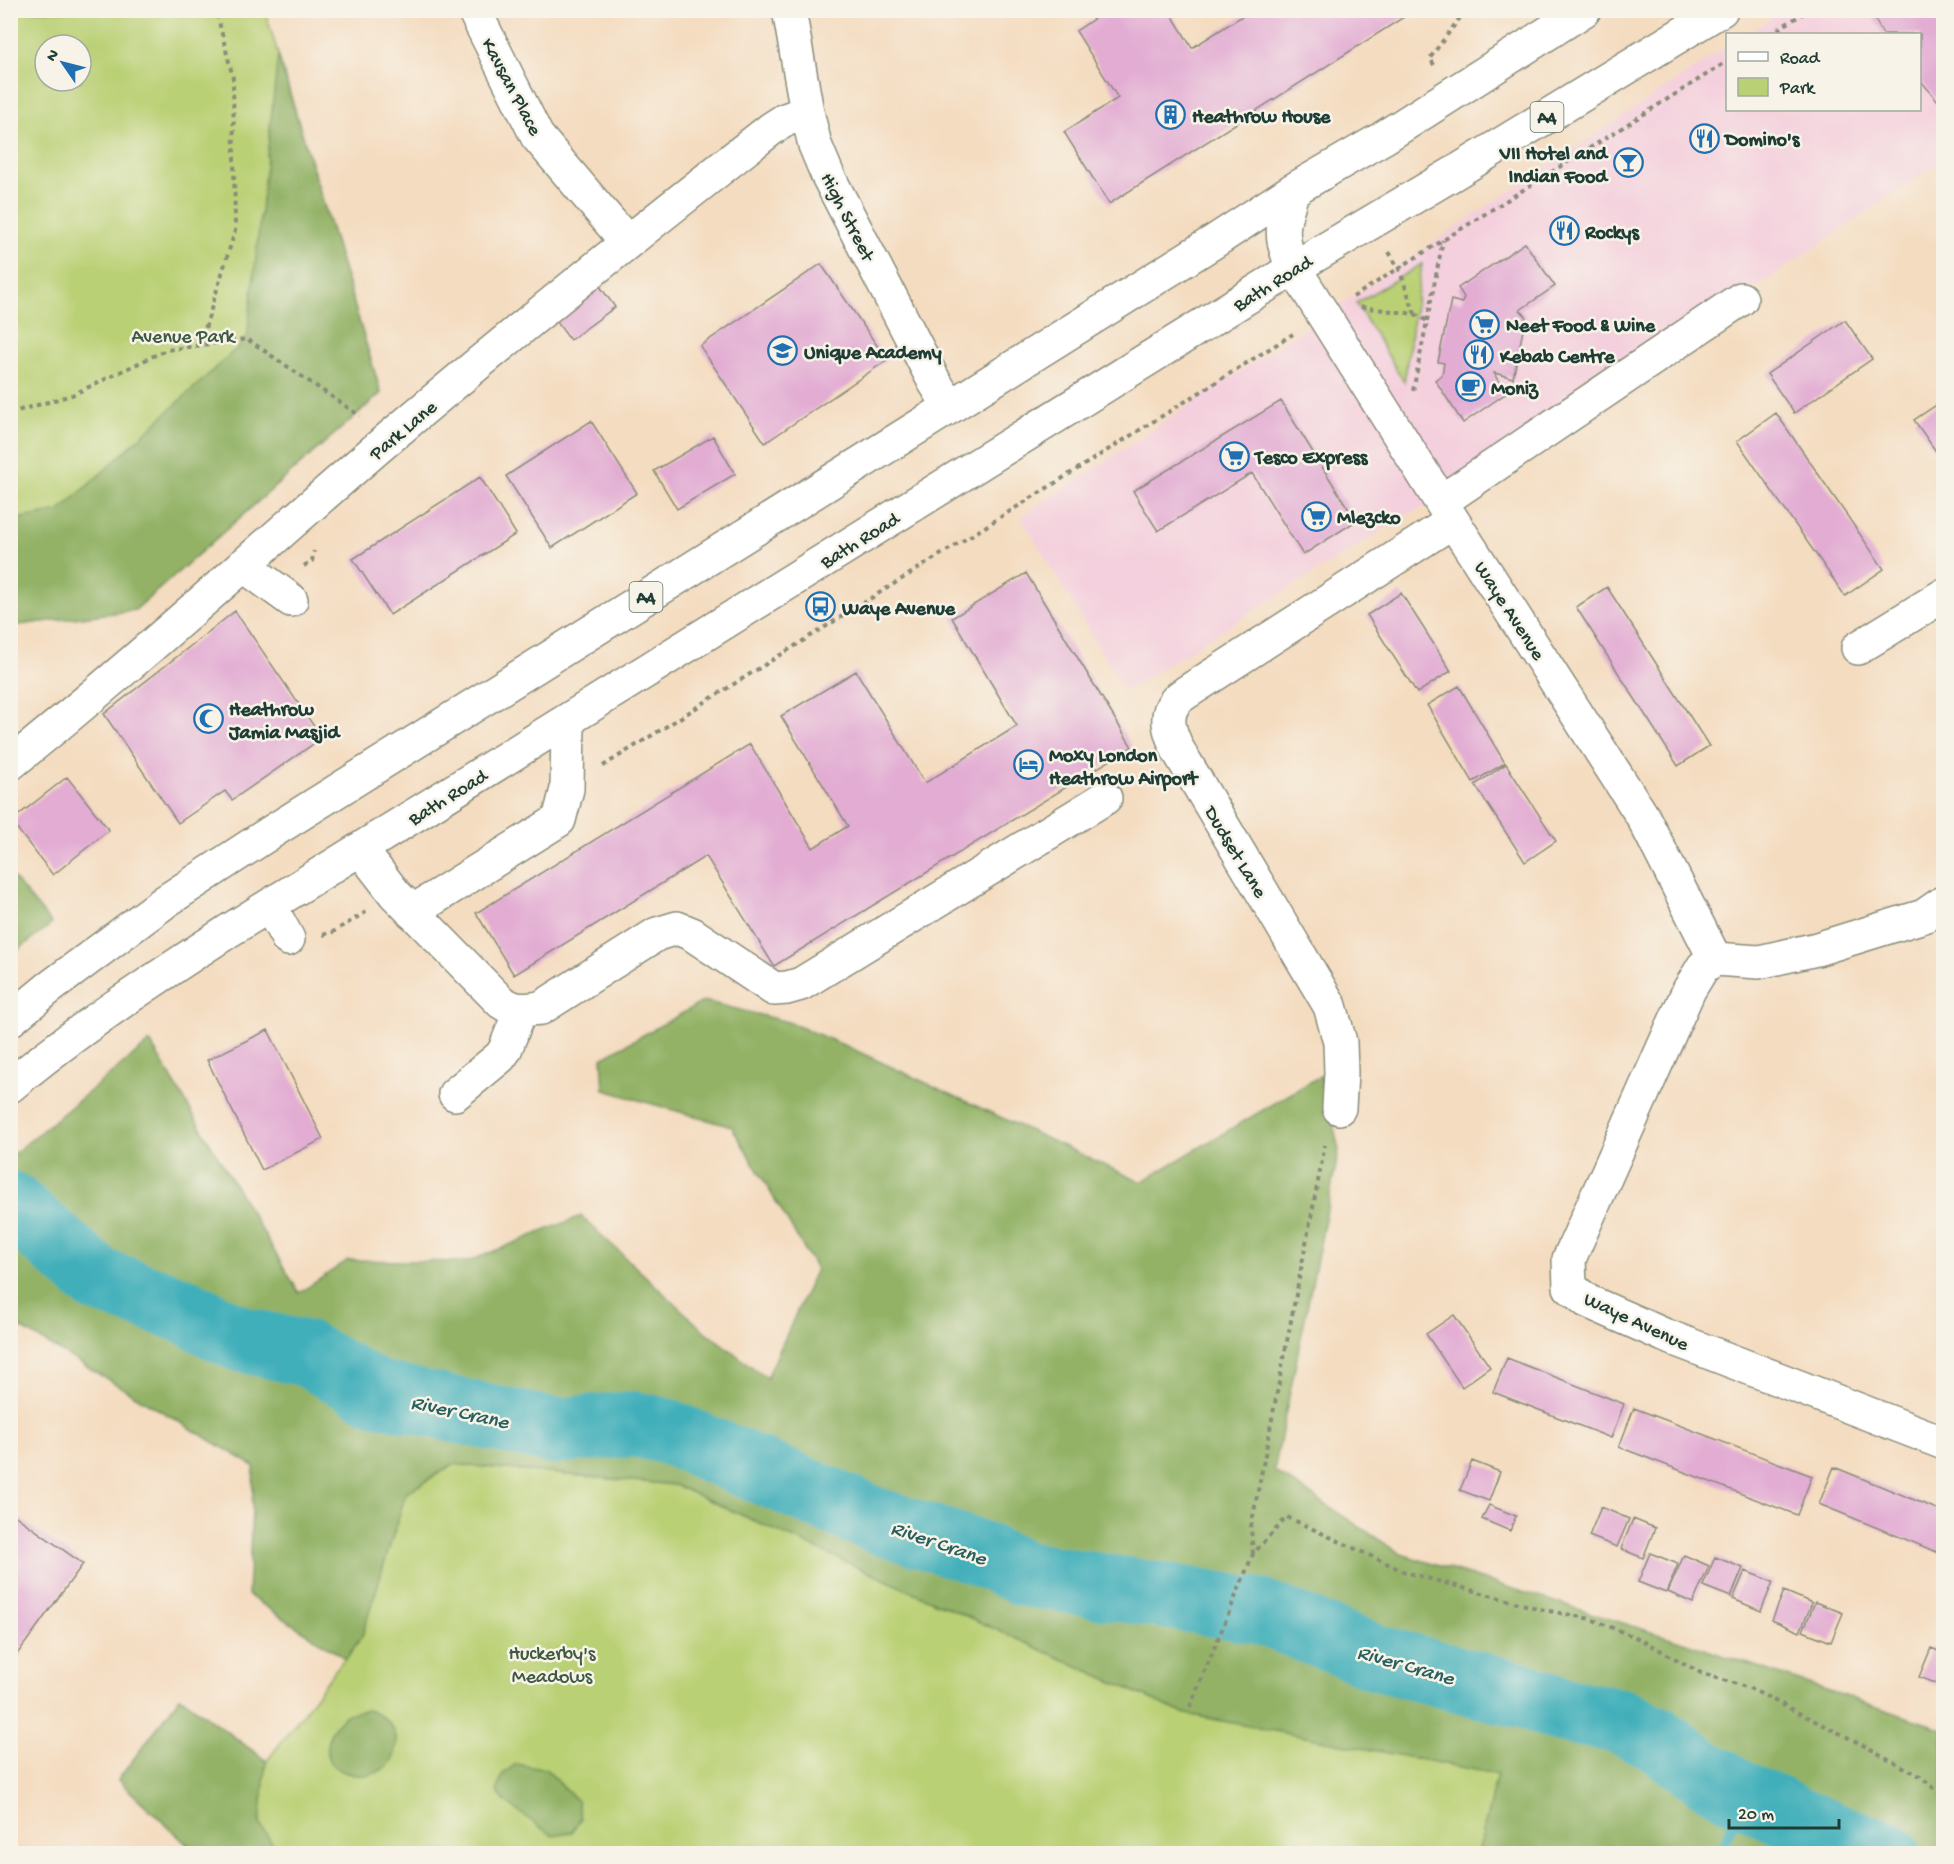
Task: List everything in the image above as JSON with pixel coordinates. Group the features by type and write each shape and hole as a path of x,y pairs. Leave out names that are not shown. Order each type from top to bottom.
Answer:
{"main road":[{"name":"Kavsan Place","path":"474,10 537,136 627,242"},
{"name":"High Street","path":"789,10 815,145 828,176 934,381 950,407"},
{"name":"A4","path":"10,1020 112,940 218,866 1293,190 1383,138 1584,10"},
{"name":"Bath Road","path":"18,1079 150,981 1294,268 1456,172 1720,10"},
{"name":"Park Lane","path":"10,764 81,707 388,440 627,242 771,129 785,120 807,112"},
{"name":"Waye Avenue","path":"1293,190 1283,222 1286,252 1294,268 1643,818 1714,959 1703,967 1689,990 1597,1194 1569,1259 1570,1287 1587,1301 1664,1335 1944,1443"},
{"name":"Dudset Lane","path":"1339,1108 1340,1042 1330,1006 1178,750 1168,728 1175,702 1186,692 1447,511 1741,299"},
{"path":"243,566 291,600"},
{"path":"1858,648 1944,595"},
{"path":"403,903 559,820 567,789 567,721"},
{"path":"361,850 403,903 501,1002 519,1011 541,1008 657,934 677,928 692,934 774,989 801,984 1105,798"},
{"path":"1714,959 1759,962 1817,949 1924,916 1944,902"},
{"path":"270,906 288,939"},
{"path":"455,1094 500,1057 505,1050 519,1011"}],"path":[{"path":"200,345 236,231 233,78 216,10"},
{"path":"1438,70 1430,58 1462,15 1459,10"},
{"path":"1772,33 1809,10"},
{"path":"1349,300 1726,62"},
{"path":"1404,441 1443,240"},
{"path":"1399,269 1415,314"},
{"path":"1352,306 1415,314 1427,321"},
{"path":"567,789 1297,332"},
{"path":"10,413 72,395 166,350 247,339 357,413 388,440"},
{"path":"288,939 333,933 403,903"},
{"path":"1253,1554 1251,1527 1324,1145"},
{"path":"1190,1707 1253,1554 1287,1517 1405,1572 1544,1610 1591,1619 1642,1640 1701,1673 1749,1688 1851,1738 1920,1776 1944,1797"}],"shaded area":[{"path":"1783,11 1943,11 1943,160 1442,501 1410,513 1125,691 1021,517 1726,48 1726,111 1921,111 1921,33 1748,33"}],"green space":[{"name":"Avenue Park","path":"10,11 265,11 381,393 135,610 11,626"},
{"path":"278,55 381,393 135,610 11,626 11,520 60,511 247,339"},
{"path":"1422,264 1404,382 1356,303"},
{"path":"10,874 52,924 11,955 10,955"},
{"path":"704,1001 788,1022 846,1046 1141,1182 1322,1075 1339,1150 1274,1471 1401,1554 1674,1639 1943,1729 1943,1853 1478,1853 1497,1774 1182,1713 675,1485 453,1464 406,1493 362,1636 346,1659 248,1595 254,1466 11,1322 11,1156 150,1042 299,1293 348,1260 467,1262 581,1216 702,1329 767,1378 816,1269 732,1127 604,1090 602,1058"},
{"name":"Huckerby's Meadows","path":"454,1464 675,1485 1182,1713 1497,1774 1831,1853 197,1854 118,1780 180,1697 267,1761 361,1636 406,1493"},
{"path":"180,1697 266,1761 260,1824 278,1853 197,1853 118,1780"},
{"path":"367,1710 383,1717 392,1728 396,1740 395,1752 389,1763 379,1771 365,1775 339,1770 329,1760 327,1754 330,1735 336,1724 345,1716"},
{"path":"516,1764 547,1770 577,1801 581,1818 572,1832 551,1835 505,1802 497,1790 503,1774"}],"building":[{"name":"Heathrow House","path":"1107,10 1169,10 1192,48 1244,15 1241,10 1415,10 1109,204 1064,132 1118,98 1076,31"},
{"path":"1878,10 1944,10 1944,97 1938,101 1921,81 1921,33 1882,33 1872,14"},
{"path":"1525,243 1555,286 1520,310 1526,316 1513,378 1494,373 1505,394 1463,423 1435,380 1442,375 1444,363 1438,362 1451,300 1462,303 1464,297 1458,288"},
{"path":"821,264 887,360 765,443 700,346"},
{"path":"599,285 615,307 570,340 554,318"},
{"path":"1845,320 1872,359 1794,413 1767,374"},
{"path":"1944,400 1944,459 1942,460 1914,420"},
{"path":"1281,401 1356,521 1303,555 1252,473 1158,531 1133,491"},
{"path":"1776,413 1884,569 1845,596 1737,441"},
{"path":"591,421 637,493 552,548 506,476"},
{"path":"713,436 735,474 677,509 654,471"},
{"path":"480,477 516,534 390,615 353,559"},
{"name":"Moxy London Heathrow Airport","path":"1026,573 1132,747 774,966 706,856 514,975 476,913 750,744 813,848 848,826 781,716 856,671 925,783 1017,726 952,618"},
{"path":"1607,587 1709,746 1678,766 1576,607"},
{"path":"1401,593 1451,671 1417,693 1367,615"},
{"name":"Heathrow Jamia Masjid","path":"235,611 322,738 232,800 225,791 178,823 104,714"},
{"path":"1459,686 1505,763 1473,782 1427,705"},
{"path":"1506,764 1556,841 1525,862 1475,785"},
{"path":"67,777 109,830 53,875 11,821"},
{"path":"268,1030 323,1139 262,1170 207,1060"},
{"path":"1454,1315 1490,1367 1462,1387 1426,1334"},
{"path":"1507,1358 1624,1404 1611,1438 1493,1392"},
{"path":"1634,1408 1812,1476 1797,1515 1619,1447"},
{"path":"1472,1461 1500,1472 1489,1501 1460,1490"},
{"path":"1834,1467 1944,1512 1944,1555 1819,1504"},
{"path":"1489,1505 1516,1516 1510,1531 1482,1519"},
{"path":"1601,1507 1629,1519 1617,1547 1589,1536"},
{"path":"10,1512 83,1564 10,1664"},
{"path":"1633,1519 1655,1528 1643,1558 1621,1549"},
{"path":"1650,1553 1678,1564 1666,1593 1638,1582"},
{"path":"1684,1555 1709,1566 1693,1603 1668,1592"},
{"path":"1715,1557 1743,1568 1731,1597 1703,1586"},
{"path":"1745,1571 1773,1582 1761,1611 1733,1599"},
{"path":"1784,1591 1812,1603 1800,1632 1772,1620"},
{"path":"1815,1602 1843,1613 1831,1642 1803,1631"},
{"path":"1931,1648 1944,1653 1944,1687 1919,1677"}],"waterway":[{"name":"River Crane","path":"10,1204 98,1280 183,1310 240,1339 307,1354 377,1393 553,1431 634,1424 669,1432 875,1520 976,1552 1025,1574 1259,1611 1378,1658 1530,1698 1565,1711 1620,1721 1654,1737 1709,1776 1745,1795 1830,1834 1888,1854"},
{"path":"1722,1848 1745,1795"}],"place":[{"name":"Heathrow House","path":"1171,115"},
{"name":"Domino's","path":"1704,138"},
{"name":"VII Hotel and Indian Food","path":"1628,163"},
{"name":"Rockys","path":"1564,231"},
{"name":"Neet Food & Wine","path":"1485,324"},
{"name":"Unique Academy","path":"783,351"},
{"name":"Kebab Centre","path":"1479,355"},
{"name":"Moniz","path":"1470,387"},
{"name":"Tesco Express","path":"1234,456"},
{"name":"Mlezcko","path":"1316,516"},
{"name":"Waye Avenue","path":"821,607"},
{"name":"Heathrow Jamia Masjid","path":"208,719"},
{"name":"Moxy London Heathrow Airport","path":"1028,765"}]}
